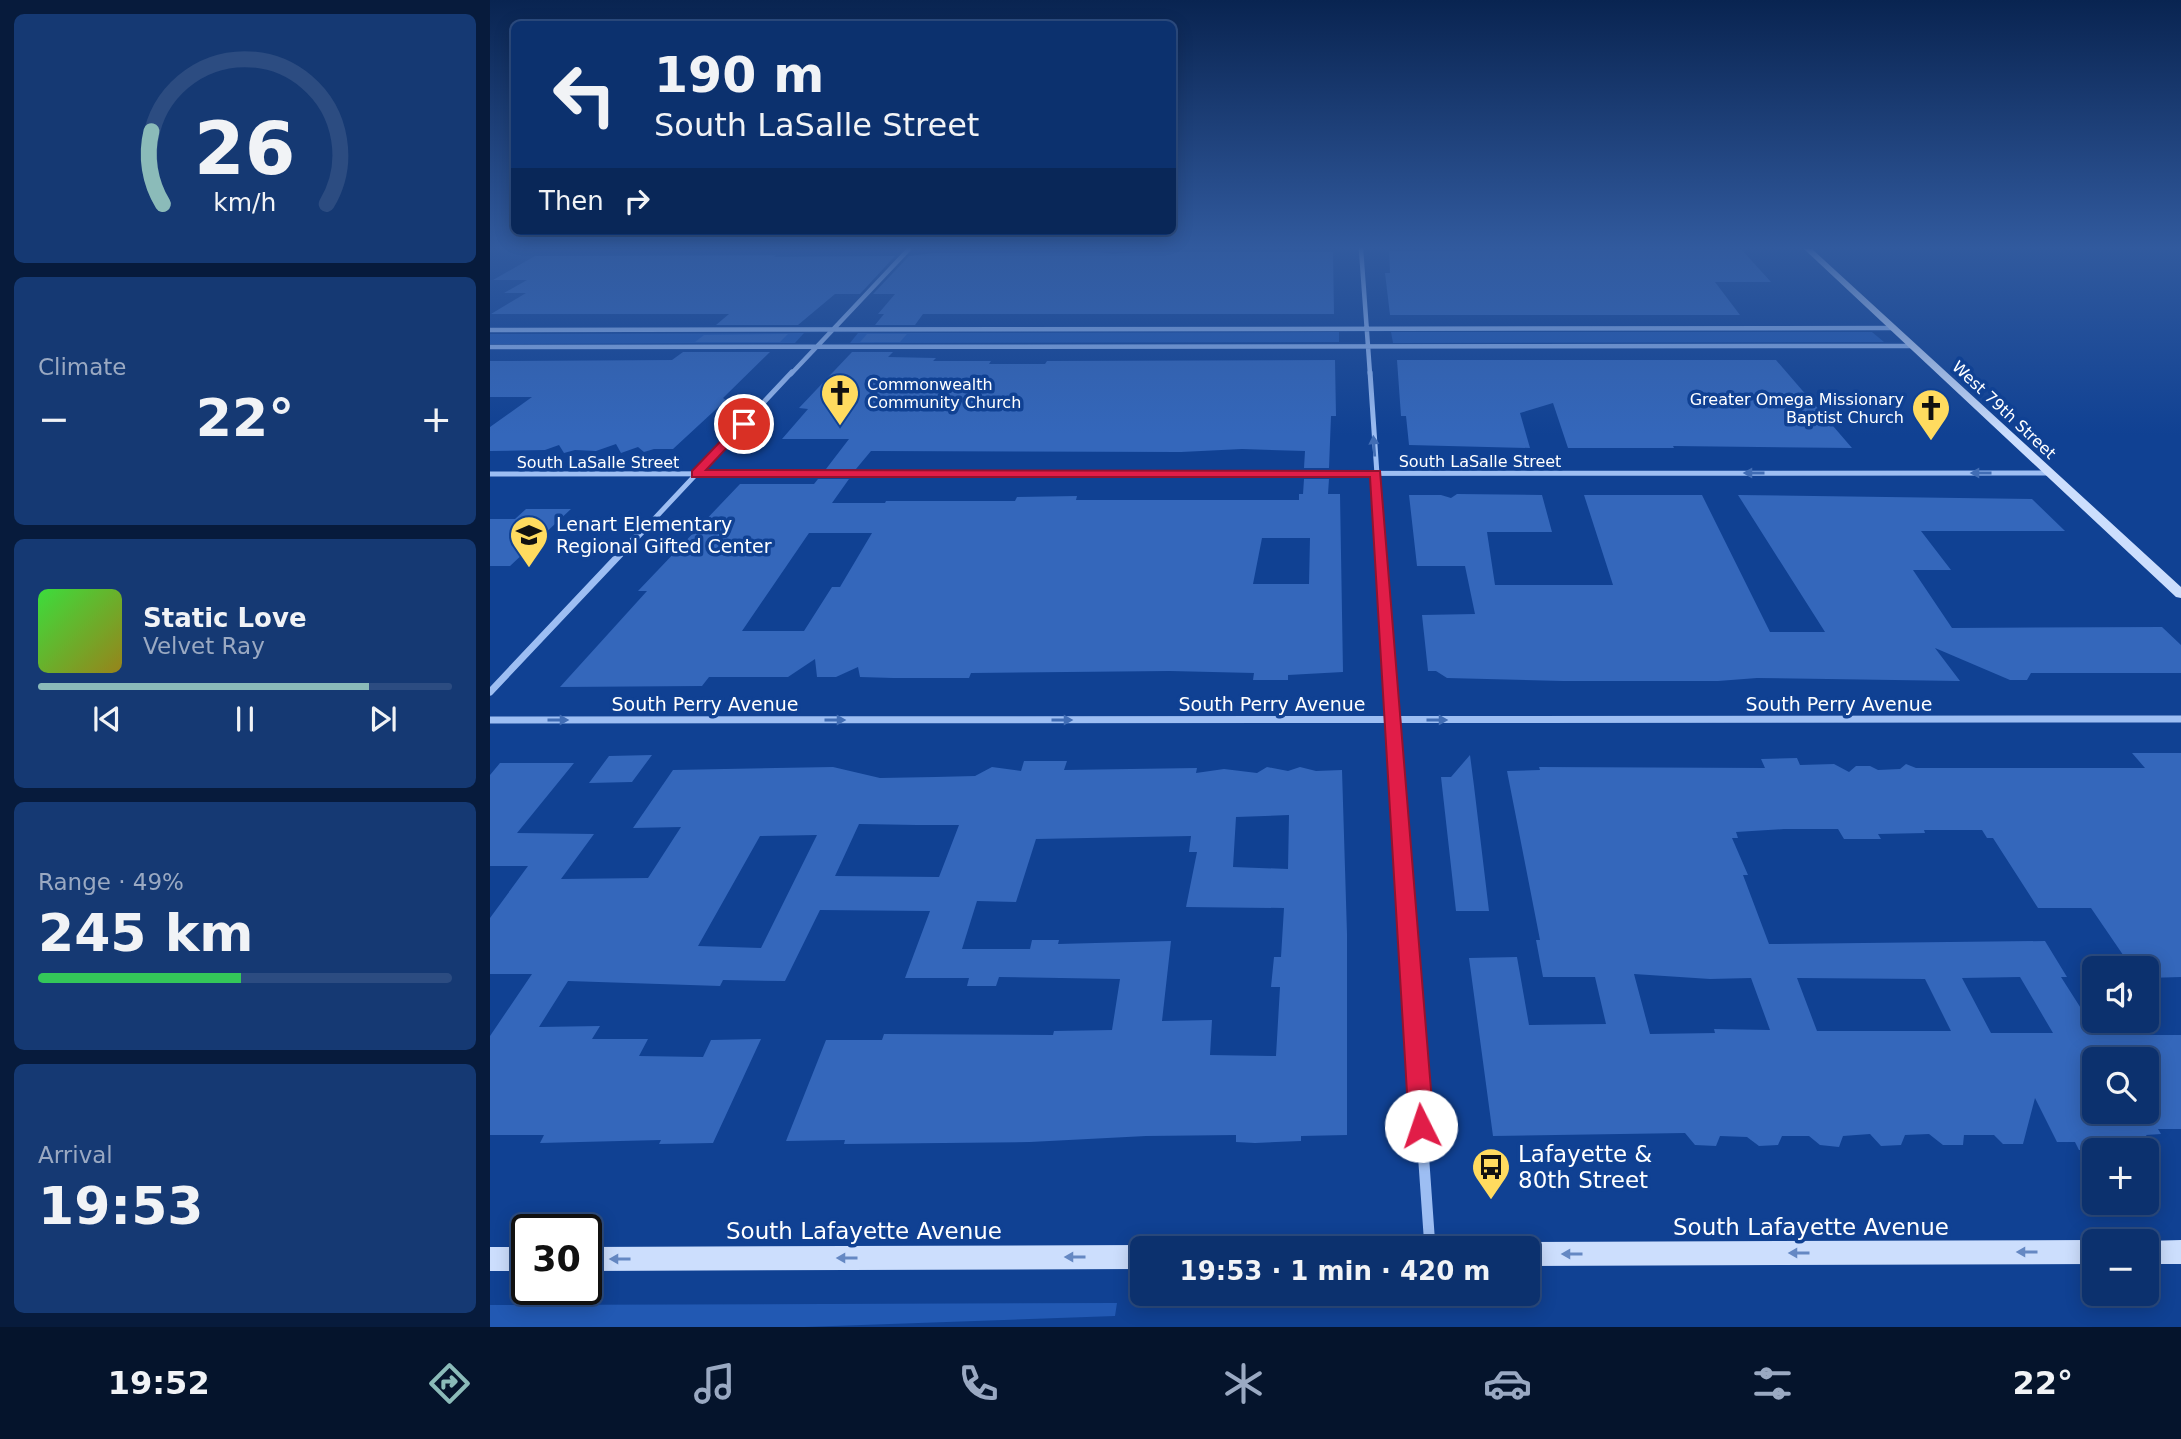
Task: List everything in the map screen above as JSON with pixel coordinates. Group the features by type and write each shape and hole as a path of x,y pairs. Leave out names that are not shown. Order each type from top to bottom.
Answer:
{"main road":[{"name":"West 79th Street","path":"1873,311 2181,594"},
{"name":"South Lafayette Avenue","path":"1540,1254 2082,1252"},
{"path":"2159,1252 2181,1252"},
{"name":"South Lafayette Avenue","path":"602,1259 1130,1256"},
{"path":"490,1259 511,1259"}],"street":[{"path":"490,692 851,311"},
{"path":"1365,311 1429,1236"},
{"path":"490,330 1892,328"},
{"path":"490,347 1912,346"},
{"name":"South LaSalle Street","path":"490,474 2049,473"},
{"name":"South Perry Avenue","path":"490,720 2181,719"}],"shaded area":[{"path":"1339,332 1339,342 850,343 858,333"},
{"path":"1391,332 1872,332 1884,342 1393,343"},
{"path":"804,333 795,343 490,344 490,334"},
{"path":"1117,1303 1115,1316 805,1327 490,1327 490,1305"}],"building":[{"path":"496,311 815,311 798,325 716,325 729,314 491,314"},
{"path":"881,311 1334,311 1334,314 923,314 915,325 875,325 884,314 878,314"},
{"path":"1390,311 1737,311 1740,315 1390,315"},
{"path":"788,334 780,342 695,342 704,335"},
{"path":"867,334 907,334 900,342 860,342"},
{"path":"683,352 770,352 723,398 726,400 673,449 644,452 638,447 621,453 616,444 596,451 575,450 564,453 559,445 545,450 490,451 490,427 532,397 490,397 490,361 672,360"},
{"path":"852,352 893,352 888,357 936,358 933,361 991,361 989,364 1045,364 1047,361 1335,360 1336,416 1331,416 1329,468 1304,468 1305,451 1242,449 1181,452 871,451 856,469 826,469 849,439 782,439 808,409 799,408"},
{"path":"1397,360 1776,360 1852,448 1568,448 1553,403 1520,413 1530,448 1409,445 1406,416 1401,416"},
{"path":"818,479 849,479 832,503 1015,501 1017,497 1077,496 1076,500 1299,500 1299,494 1303,494 1304,479 1329,479 1328,494 1340,494 1343,672 1288,675 1288,680 1253,680 1254,673 1170,671 971,673 969,678 893,678 860,677 858,667 836,677 817,677 815,659 788,677 709,677 702,686 560,687 647,591 638,591 740,484 814,484","holes":["809,533 872,533 840,587 832,587 804,631 742,631","1262,538 1310,538 1309,584 1253,584"]},
{"path":"1457,494 1542,495 1552,532 1487,532 1495,585 1613,585 1584,495 1702,495 1770,632 1825,632 1738,495 2032,499 2065,531 1921,531 1951,570 1913,570 1952,628 2162,627 2181,645 2181,673 2031,673 2027,680 2010,680 1935,648 1960,681 1757,678 1718,681 1563,681 1447,678 1436,671 1428,671 1422,615 1475,614 1465,566 1417,566 1409,495 1441,495 1451,498"},
{"path":"526,509 571,509 510,566 490,566 490,519 515,519"},
{"path":"2132,753 2181,753 2181,977 2159,978 2159,956 2124,956 2091,908 2038,908 1993,838 1987,838 1982,830 1924,830 1925,833 1878,834 1881,839 1844,839 1838,829 1736,832 1738,838 1732,838 1748,875 1743,875 1769,944 2045,941 2067,977 2061,977 2082,1010 2082,1033 2181,1035 2181,1129 2158,1129 2161,1134 2146,1135 2148,1138 2082,1138 2082,1150 2079,1150 2075,1142 2057,1142 2035,1098 2023,1144 2003,1144 1994,1135 1964,1135 1963,1145 1943,1145 1929,1134 1905,1135 1901,1145 1881,1146 1870,1134 1843,1136 1839,1147 1820,1145 1809,1136 1782,1136 1778,1145 1759,1146 1747,1137 1720,1136 1716,1146 1695,1145 1685,1133 1493,1136 1469,958 1517,957 1529,1025 1606,1024 1595,977 1543,977 1536,940 1540,940 1507,771 1540,770 1539,767 1765,768 1761,759 1797,758 1800,765 1834,764 1849,772 1856,766 1870,766 1878,770 1900,769 1906,764 1916,768 2145,768","holes":["1634,974 1710,979 1751,978 1770,1030 1714,1029 1715,1033 1650,1034","2020,977 2053,1033 1991,1033 1962,978","1797,978 1925,979 1951,1031 1817,1031"]},
{"path":"652,755 632,782 589,783 609,756"},
{"path":"1470,755 1489,911 1456,911 1441,777 1451,777"},
{"path":"1024,761 1067,761 1064,770 1197,768 1196,773 1224,769 1257,773 1267,767 1288,771 1300,767 1316,771 1342,770 1347,934 1347,1135 1301,1136 1301,1141 1255,1143 1236,1142 1236,1135 1030,1142 844,1144 845,1140 786,1141 826,1040 882,1040 884,1034 1053,1035 1054,1031 1112,1030 1120,979 999,977 996,986 967,986 969,978 905,978 930,911 820,910 785,981 723,980 720,986 568,981 539,1027 600,1026 592,1039 648,1039 639,1056 703,1057 711,1040 761,1039 713,1143 659,1144 661,1140 540,1143 544,1135 490,1135 490,1036 532,974 490,974 490,918 528,866 490,866 490,775 500,763 574,763 517,833 594,834 561,879 648,878 681,827 633,828 673,770 833,767 880,778 975,776 992,767 1021,771","holes":["1289,815 1288,869 1233,867 1236,817","859,824 959,825 939,877 835,876","817,835 761,948 698,946 760,836","1191,836 1189,852 1197,852 1186,907 1284,908 1281,957 1274,957 1271,987 1280,987 1276,1056 1210,1055 1212,1020 1162,1021 1171,941 1058,944 1059,940 1032,940 1030,949 962,949 977,901 1016,902 1036,839"]}],"place":[{"name":"Commonwealth Community Church","path":"840,427"},
{"name":"Greater Omega Missionary Baptist Church","path":"1931,442"},
{"name":"Lenart Elementary Regional Gifted Center","path":"529,569"},
{"name":"Lafayette & 80th Street","path":"1491,1201"}],"route":[{"path":"744,424 696,474 1376,474 1421,1126"}]}
